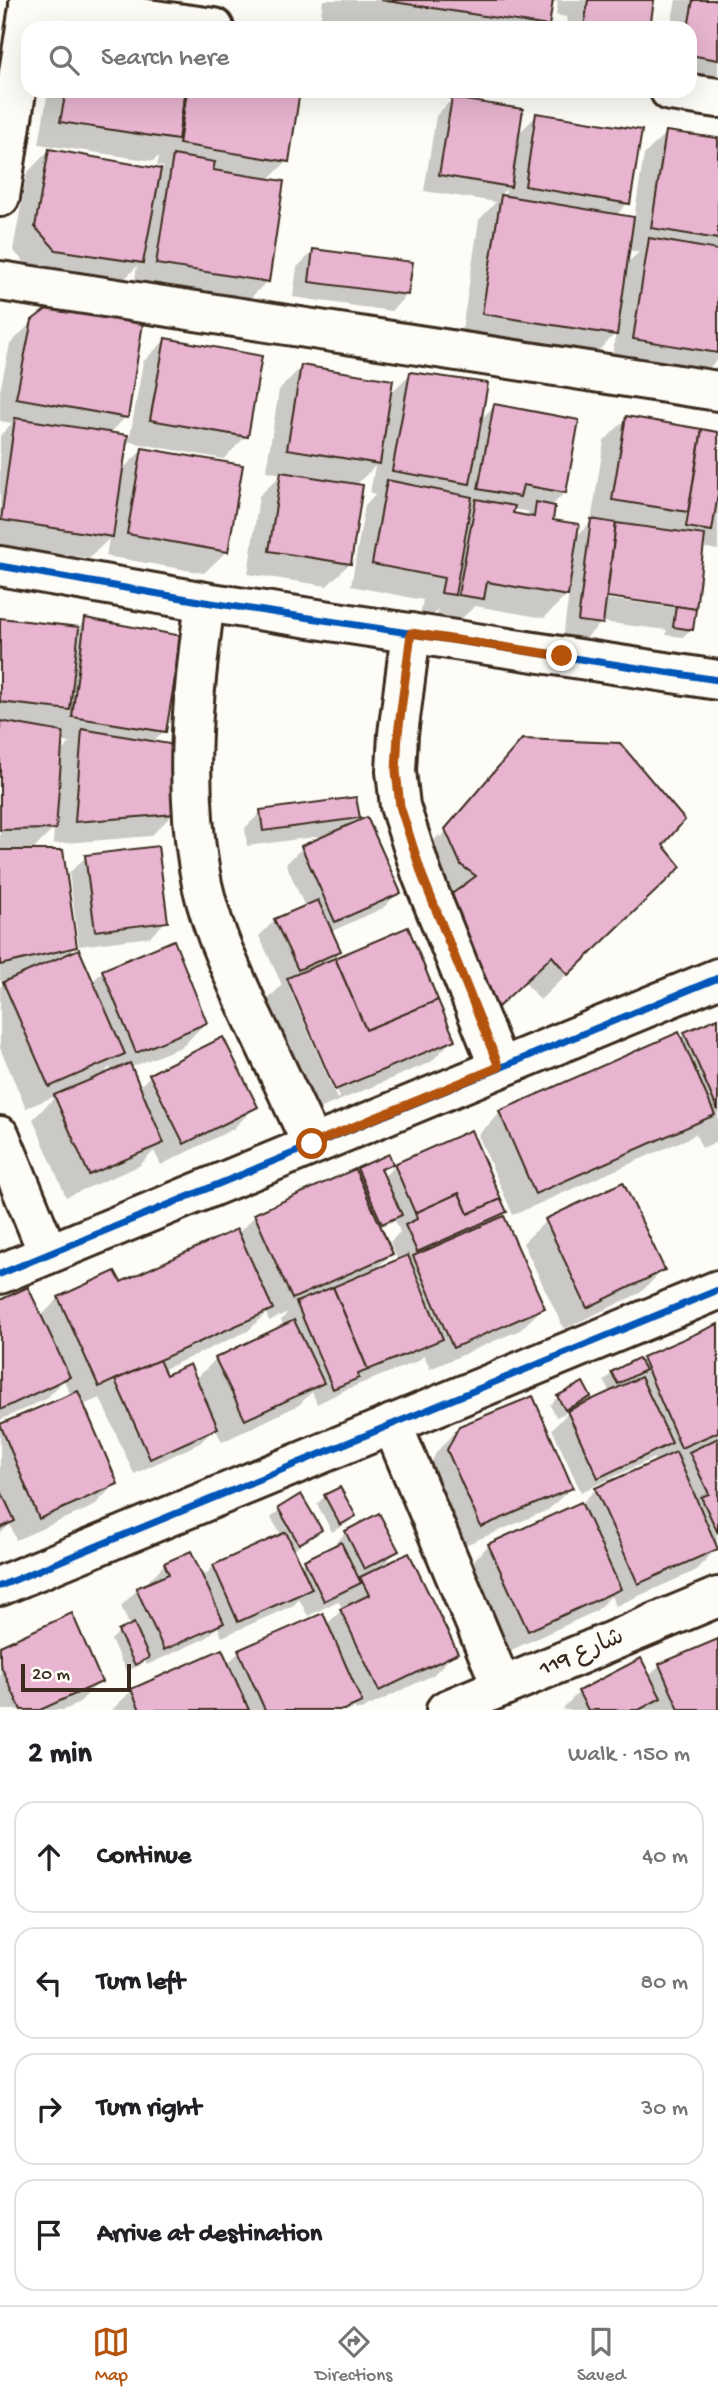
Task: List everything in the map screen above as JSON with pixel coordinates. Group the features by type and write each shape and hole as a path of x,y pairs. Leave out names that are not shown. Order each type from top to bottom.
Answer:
{"street":[{"path":"26,21 29,1 166,21"},
{"path":"0,197 21,55"},
{"path":"697,95 718,98"},
{"path":"0,281 718,391"},
{"path":"0,566 205,602 718,680"},
{"path":"205,602 195,680 191,755 192,812 199,870 214,926 236,980 312,1144"},
{"path":"411,633 398,734 396,771 400,806 422,875 499,1067"},
{"path":"0,1274 718,978"},
{"path":"0,1136 48,1253"},
{"path":"0,1586 718,1290"},
{"path":"392,1424 502,1687"},
{"name":"شارع 119","path":"446,1710 718,1597"}],"building":[{"path":"381,0 553,0 550,21 517,21"},
{"path":"588,0 654,0 651,21 585,21"},
{"path":"693,0 718,0 718,60 697,56 697,21 689,21"},
{"path":"65,98 184,98 178,140 60,122"},
{"path":"186,98 299,98 289,162 179,144"},
{"path":"452,98 523,109 511,187 439,175"},
{"path":"536,113 642,130 630,204 525,186"},
{"path":"666,131 718,138 718,239 651,228"},
{"path":"49,149 161,169 143,263 56,250 35,227"},
{"path":"173,155 215,162 213,170 284,181 269,282 156,264"},
{"path":"501,195 634,217 617,335 482,314"},
{"path":"649,238 718,250 718,353 633,339"},
{"path":"313,249 413,262 408,295 309,282"},
{"path":"48,308 143,323 128,418 16,398 32,320"},
{"path":"165,338 262,356 248,437 150,420"},
{"path":"301,365 393,380 380,464 287,449"},
{"path":"410,372 488,383 470,484 392,471"},
{"path":"494,404 579,420 566,493 523,485 520,497 478,489"},
{"path":"626,416 702,429 688,512 612,500"},
{"path":"15,418 128,435 113,537 1,520"},
{"path":"702,429 718,432 718,494 712,531 686,527"},
{"path":"142,448 243,465 228,552 127,534"},
{"path":"281,472 363,485 351,564 269,551"},
{"path":"387,480 472,497 455,595 441,593 444,578 372,564"},
{"path":"476,499 515,506 513,513 534,517 536,502 555,506 553,520 579,524 568,596 487,582 484,599 458,595"},
{"path":"591,519 616,523 603,624 578,621"},
{"path":"616,523 705,535 696,609 607,597"},
{"path":"676,606 696,609 693,630 673,627"},
{"path":"0,618 79,627 70,710 0,702"},
{"path":"85,618 182,636 166,732 72,717"},
{"path":"0,721 63,732 56,829 0,830"},
{"path":"82,729 181,746 175,814 75,822"},
{"path":"522,739 620,743 685,820 663,845 681,867 568,975 552,956 496,1009 449,896 476,876 461,865 445,829"},
{"path":"356,797 360,818 263,831 260,810"},
{"path":"367,817 401,893 335,922 301,846"},
{"path":"158,846 168,922 95,931 85,855"},
{"path":"0,850 63,850 77,947 0,965"},
{"path":"318,900 341,951 298,970 274,919"},
{"path":"408,927 438,1000 366,1030 335,958"},
{"path":"174,940 207,1023 136,1053 102,970"},
{"path":"79,949 125,1054 49,1087 3,982"},
{"path":"335,958 366,1030 438,1000 455,1040 335,1090 287,978"},
{"path":"718,1018 718,1111 684,1032"},
{"path":"679,1032 715,1115 535,1194 499,1111"},
{"path":"223,1037 258,1107 184,1144 149,1074"},
{"path":"130,1063 164,1143 89,1175 54,1095"},
{"path":"471,1130 501,1199 468,1214 459,1193 415,1213 394,1164"},
{"path":"389,1154 393,1164 381,1169 402,1215 382,1224 357,1168"},
{"path":"355,1169 393,1254 292,1299 254,1214"},
{"path":"623,1182 665,1270 587,1308 545,1219"},
{"path":"459,1193 468,1214 501,1199 507,1212 417,1252 405,1225 417,1219 415,1213"},
{"path":"504,1216 545,1308 453,1348 413,1256"},
{"path":"237,1229 273,1309 99,1387 58,1297 115,1271 121,1282"},
{"path":"408,1255 443,1339 368,1370 333,1287"},
{"path":"28,1287 70,1377 0,1410 0,1300"},
{"path":"333,1287 368,1370 358,1374 359,1378 333,1389 296,1302"},
{"path":"294,1320 324,1383 245,1420 215,1358"},
{"path":"718,1324 718,1432 681,1448 642,1357"},
{"path":"638,1358 645,1370 618,1384 611,1372"},
{"path":"159,1360 166,1375 190,1364 218,1428 150,1459 115,1380"},
{"path":"641,1377 672,1443 598,1478 567,1411"},
{"path":"583,1382 591,1397 565,1410 557,1396"},
{"path":"78,1391 118,1484 39,1519 0,1424"},
{"path":"533,1396 573,1488 481,1527 447,1450 459,1426"},
{"path":"718,1438 718,1533 701,1497 709,1494 689,1452"},
{"path":"676,1452 718,1549 638,1584 595,1488"},
{"path":"340,1487 356,1516 340,1525 324,1495"},
{"path":"0,1489 15,1521 0,1528"},
{"path":"301,1494 322,1530 299,1544 278,1508"},
{"path":"581,1502 621,1589 528,1631 488,1544"},
{"path":"379,1513 399,1551 364,1569 345,1531"},
{"path":"286,1532 312,1589 238,1622 213,1565"},
{"path":"341,1542 361,1583 324,1601 304,1560"},
{"path":"191,1551 224,1623 164,1650 136,1588 169,1574 164,1563"},
{"path":"409,1553 458,1653 379,1691 340,1609 369,1595 360,1577"},
{"path":"72,1613 102,1682 40,1710 21,1710 0,1664 0,1646"},
{"path":"323,1613 362,1702 344,1710 265,1710 238,1650"},
{"path":"134,1623 149,1658 135,1665 118,1631"},
{"path":"718,1639 718,1710 679,1710 659,1664"},
{"path":"222,1649 249,1710 140,1710 131,1689"},
{"path":"641,1658 661,1698 639,1710 588,1710 578,1691"}],"cycle path":[{"path":"0,566 205,602 718,680"},
{"path":"0,1274 718,978"},
{"path":"0,1586 718,1290"}],"route":[{"path":"312,1144 499,1067 422,875 400,806 396,771 398,734 411,633 562,656"}]}
